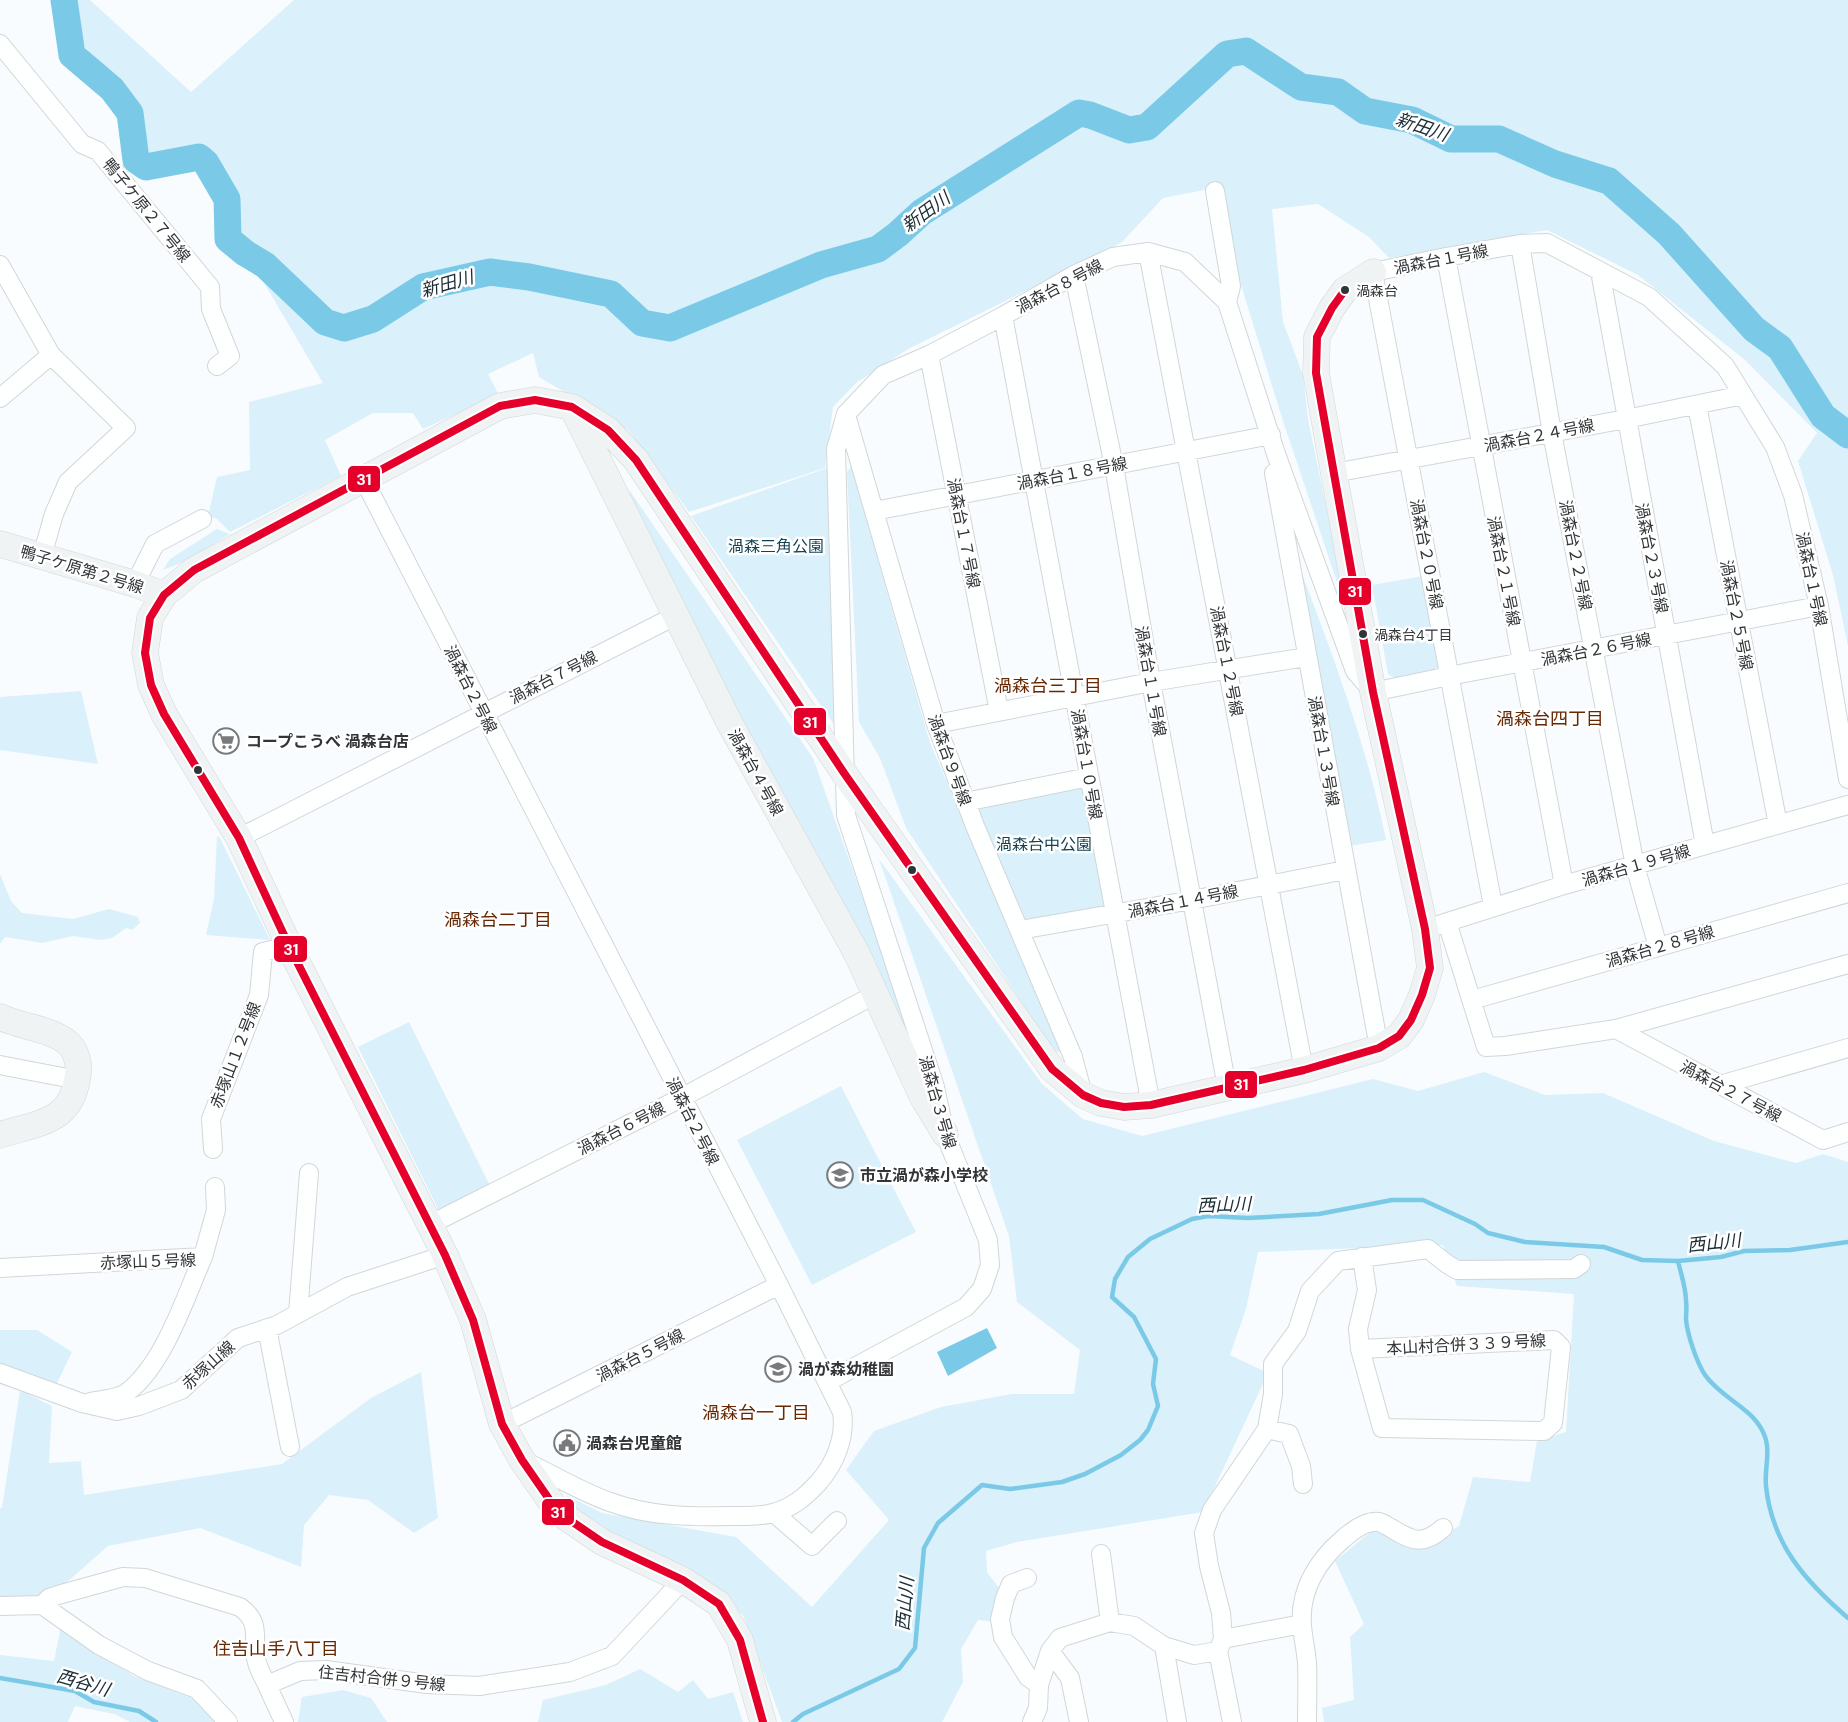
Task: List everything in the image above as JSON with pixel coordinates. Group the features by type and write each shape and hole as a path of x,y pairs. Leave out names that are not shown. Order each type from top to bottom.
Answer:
{"street":[{"name":"鴨子ケ原２７号線","path":"0,44 82,144 98,151 210,287 211,309 230,356 218,366"},
{"path":"1215,191 1231,286 1227,302"},
{"name":"渦森台１号線","path":"761,1716 740,1640 719,1604 683,1580 602,1542 558,1512 522,1460 502,1424 473,1320 445,1255 289,946 239,838 164,714 151,685 145,653 150,618 164,595 194,570 500,406 535,400 572,407 608,430 636,460 844,773 1052,1069 1083,1095 1101,1103 1124,1107 1151,1105 1304,1070 1379,1048 1398,1036 1411,1020 1422,995 1430,969 1436,926 1373,692 1316,373 1317,337 1332,308 1345,290 1373,272 1520,244 1547,243 1649,297 1725,366 1775,447 1793,495 1819,606 1848,779"},
{"name":"渦森台２２号線","path":"1520,244 1552,433 1635,866 1658,947"},
{"name":"渦森台８号線","path":"844,773 836,449 846,414 883,375 929,355 1074,275 1113,257 1148,252 1185,262 1227,302 1276,454 1355,671 1373,692"},
{"name":"渦森台１２号線","path":"1148,252 1188,452 1304,1070"},
{"name":"渦森台２１号線","path":"1446,257 1564,885"},
{"path":"0,265 51,355 126,428 68,482 54,514 42,556"},
{"name":"渦森台２０号線","path":"1373,272 1493,906"},
{"name":"渦森台２３号線","path":"1600,272 1705,845"},
{"name":"渦森台１１号線","path":"1074,275 1114,466 1151,682 1227,1087"},
{"name":"渦森台１０号線","path":"1003,316 1151,1105"},
{"path":"0,398 51,355"},
{"name":"渦森台１７号線","path":"929,355 999,711"},
{"name":"渦森台２４号線","path":"1334,472 1552,433 1743,395"},
{"name":"渦森台２５号線","path":"1696,405 1778,825"},
{"name":"渦森台４号線","path":"572,407 729,722 856,954 922,1096 945,1134"},
{"name":"渦森台９号線","path":"846,414 936,724 965,802 1073,1057 1083,1095"},
{"name":"渦森台１８号線","path":"874,511 1270,435"},
{"name":"渦森台１３号線","path":"1276,454 1274,474 1379,1048"},
{"name":"渦森台２号線","path":"363,478 779,1286 842,1412 844,1426 837,1454 825,1475 803,1499 774,1513 696,1517 648,1513 610,1502 522,1460"},
{"path":"135,584 155,544 202,519"},
{"name":"鴨子ケ原第２号線","path":"0,544 135,584 164,595"},
{"name":"渦森台２６号線","path":"1373,692 1819,606"},
{"name":"渦森台７号線","path":"239,838 675,616"},
{"path":"936,724 1151,682 1306,657"},
{"name":"渦森台３号線","path":"827,1382 966,1307 982,1288 990,1265 988,1239 945,1134 935,1087 846,815 844,773"},
{"path":"965,802 1089,777"},
{"name":"渦森台１９号線","path":"1436,926 1564,885 1848,805"},
{"name":"渦森台１４号線","path":"1020,930 1345,870"},
{"name":"渦森台２８号線","path":"1472,1000 1848,892"},
{"path":"1436,926 1472,1000 1486,1047 1616,1029 1848,964"},
{"name":"赤塚山１２号線","path":"213,1149 211,1119 259,995 263,951 289,946"},
{"name":"渦森台６号線","path":"429,1225 681,1098 874,995"},
{"path":"0,1017 70,1044 79,1065 76,1090 66,1109 50,1119 0,1136"},
{"name":"渦森台２７号線","path":"1616,1029 1823,1140 1848,1132"},
{"path":"1720,1085 1848,1048"},
{"path":"0,1065 78,1080"},
{"path":"298,1314 309,1173"},
{"path":"203,1257 216,1210 215,1186"},
{"path":"1232,1722 1221,1645 1221,1613 1209,1566 1204,1533 1212,1510 1267,1429 1273,1394 1273,1364 1297,1331 1310,1291 1338,1262 1428,1249 1457,1270 1574,1269 1581,1264"},
{"name":"赤塚山線","path":"0,1373 82,1403 117,1411 139,1406 181,1390 238,1338 298,1314 347,1287 445,1255"},
{"name":"赤塚山５号線","path":"0,1268 203,1257 172,1329 153,1366 124,1395 82,1403"},
{"name":"本山村合併３３９号線","path":"1360,1349 1554,1340 1561,1347 1553,1423 1544,1431 1382,1428 1360,1349 1358,1329 1367,1290 1362,1257"},
{"name":"渦森台５号線","path":"502,1424 779,1286"},
{"path":"267,1328 290,1447"},
{"path":"1267,1429 1289,1434 1301,1466 1303,1484"},
{"path":"774,1513 812,1546 834,1532"},
{"path":"1307,1722 1307,1663 1302,1624 1303,1603 1308,1585 1323,1556 1367,1522 1380,1522 1418,1541 1433,1537 1443,1528"},
{"path":"1101,1554 1110,1622"},
{"path":"42,1605 49,1598 123,1577 145,1578 240,1607 250,1615 255,1624 256,1660 284,1722"},
{"path":"1027,1578 1011,1584 1000,1619 1003,1637 1028,1677 1039,1684"},
{"name":"住吉村合併９号線","path":"267,1684 300,1671 326,1670 427,1684 479,1686 570,1672 612,1656 683,1580"},
{"path":"0,1606 42,1605 99,1645 148,1671 197,1689 228,1722"},
{"path":"1032,1722 1038,1708 1039,1684 1050,1651 1060,1638 1110,1622 1134,1626 1164,1646 1194,1655 1221,1645 1302,1624"},
{"path":"1164,1646 1177,1722"},
{"path":"1050,1651 1070,1678 1079,1722"}],"green space":[{"path":"73,0 90,0 191,92 294,0 1848,0 1848,646 1833,575 1798,461 1817,433 1745,360 1638,275 1547,230 1389,258 1369,237 1318,204 1272,209 1283,322 1303,375 1308,419 1349,618 1282,418 1241,285 1219,187 1163,198 1122,242 910,348 856,383 833,407 825,468 689,512 628,430 539,377 533,353 488,374 499,395 423,429 413,413 373,413 325,440 341,476 230,532 217,519 208,516 217,477 250,470 249,402 323,383 213,196 192,153 153,159 79,37"},
{"path":"851,466 930,743 1066,1054 1054,1051 906,828 880,758 859,722 847,472"},
{"name":"渦森三角公園","path":"827,468 835,726 691,516"},
{"path":"630,491 813,758 929,1084 626,500"},
{"path":"1283,524 1354,719 1386,840 1349,846"},
{"path":"217,529 230,534 184,562 163,570 170,559"},
{"path":"1423,576 1440,664 1437,670 1396,679 1388,674 1372,585"},
{"path":"81,691 98,764 0,750 0,697"},
{"name":"渦森台中公園","path":"1084,785 1107,907 1023,923 974,808"},
{"path":"217,836 270,940 206,935 214,899"},
{"path":"879,859 1042,1084 1083,1119 1142,1136 1373,1079 1418,1091 1484,1072 1545,1095 1603,1093 1714,1141 1796,1163 1823,1154 1848,1162 1848,1722 1324,1722 1322,1708 1354,1700 1350,1637 1364,1624 1335,1561 1373,1530 1418,1549 1459,1526 1473,1477 1530,1482 1537,1441 1566,1432 1574,1294 1457,1286 1443,1245 1258,1252 1246,1309 1230,1355 1268,1373 1203,1512 1017,1542 986,1551 987,1572 1002,1592 995,1622 978,1620 961,1649 963,1682 942,1722 782,1722 743,1615 709,1586 574,1513 566,1495 602,1513 736,1537 812,1607 889,1520 846,1470 874,1431 941,1407 1012,1394 1074,1394 1080,1350 1017,1302 1009,1236"},
{"path":"0,874 11,901 22,913 73,919 109,909 138,917 140,923 132,930 126,928 112,938 101,940 73,936 42,943 5,937 0,944"},
{"path":"409,1022 491,1188 440,1213 358,1047"},
{"path":"841,1086 916,1232 812,1285 737,1140"},
{"path":"0,1330 37,1330 72,1352 56,1385 0,1363"},
{"path":"421,1372 438,1518 414,1533 368,1500 329,1495 304,1525 301,1567 200,1528 108,1546 58,1590 40,1596 0,1599 0,1508 2,1508 20,1390 52,1406 49,1463 81,1461 84,1495 282,1464 371,1398"},
{"path":"61,1626 134,1676 196,1700 228,1722 130,1722 114,1714 75,1706 68,1722 0,1722 0,1655 54,1661"},
{"path":"640,1669 678,1692 693,1680 708,1699 733,1692 743,1722 538,1722 543,1700 606,1685"},
{"path":"343,1690 371,1698 387,1722 298,1722 302,1697"}],"water":[{"path":"987,1328 997,1348 948,1376 937,1352"}],"waterway":[{"name":"新田川","path":"64,0 72,55 112,89 130,113 136,160 146,167 199,157 206,163 227,199 228,239 265,265 325,322 344,328 373,319 423,287 490,272 529,277 611,294 642,323 670,328 821,265 878,249 922,212 1079,113 1129,130 1147,127 1227,54 1246,51 1301,87 1338,92 1365,111 1412,120 1451,139 1499,139 1555,164 1609,181 1669,234 1754,329 1780,348 1823,416 1848,435"},
{"name":"西山川","path":"793,1722 803,1714 899,1669 915,1648 924,1548 938,1523 982,1485 1010,1489 1062,1482 1085,1474 1121,1455 1140,1440 1148,1430 1158,1406 1153,1384 1156,1359 1134,1317 1112,1297 1115,1279 1128,1257 1150,1239 1192,1219 1208,1216 1248,1218 1319,1214 1392,1200 1423,1200 1475,1224 1488,1233 1525,1242 1604,1247 1642,1260 1678,1261 1721,1257 1744,1251 1790,1250 1848,1242"},
{"path":"1678,1261 1685,1291 1688,1332 1702,1370 1719,1390 1758,1423 1766,1439 1766,1486 1769,1507 1783,1543 1805,1575 1848,1618"},
{"name":"西谷川","path":"0,1678 75,1691 94,1702 139,1711 156,1722"}],"transit line":[{"name":"31","path":"763,1722 740,1640 719,1604 683,1580 602,1542 558,1512 522,1460 502,1424 473,1320 445,1255 289,946 239,838 164,714 151,685 145,653 150,618 164,595 194,570 500,406 535,400 572,407 608,430 636,460 844,773 1052,1069 1083,1095 1101,1103 1124,1107 1151,1105 1304,1070 1379,1048 1399,1036 1411,1020 1430,968 1425,929 1373,692 1316,373 1317,337 1332,308 1345,290"}],"place":[{"name":"渦森台","path":"1345,290"},
{"name":"渦森台4丁目","path":"1363,634"},
{"name":"コープこうべ 渦森台店","path":"226,741"},
{"name":"市立渦が森小学校","path":"840,1175"},
{"name":"渦が森幼稚園","path":"778,1369"},
{"name":"渦森台児童館","path":"567,1443"}],"district":[{"name":"渦森台三丁目","path":"1048,686"},
{"name":"渦森台四丁目","path":"1550,719"},
{"name":"渦森台二丁目","path":"498,920"},
{"name":"渦森台一丁目","path":"756,1413"},
{"name":"住吉山手八丁目","path":"276,1649"}]}
